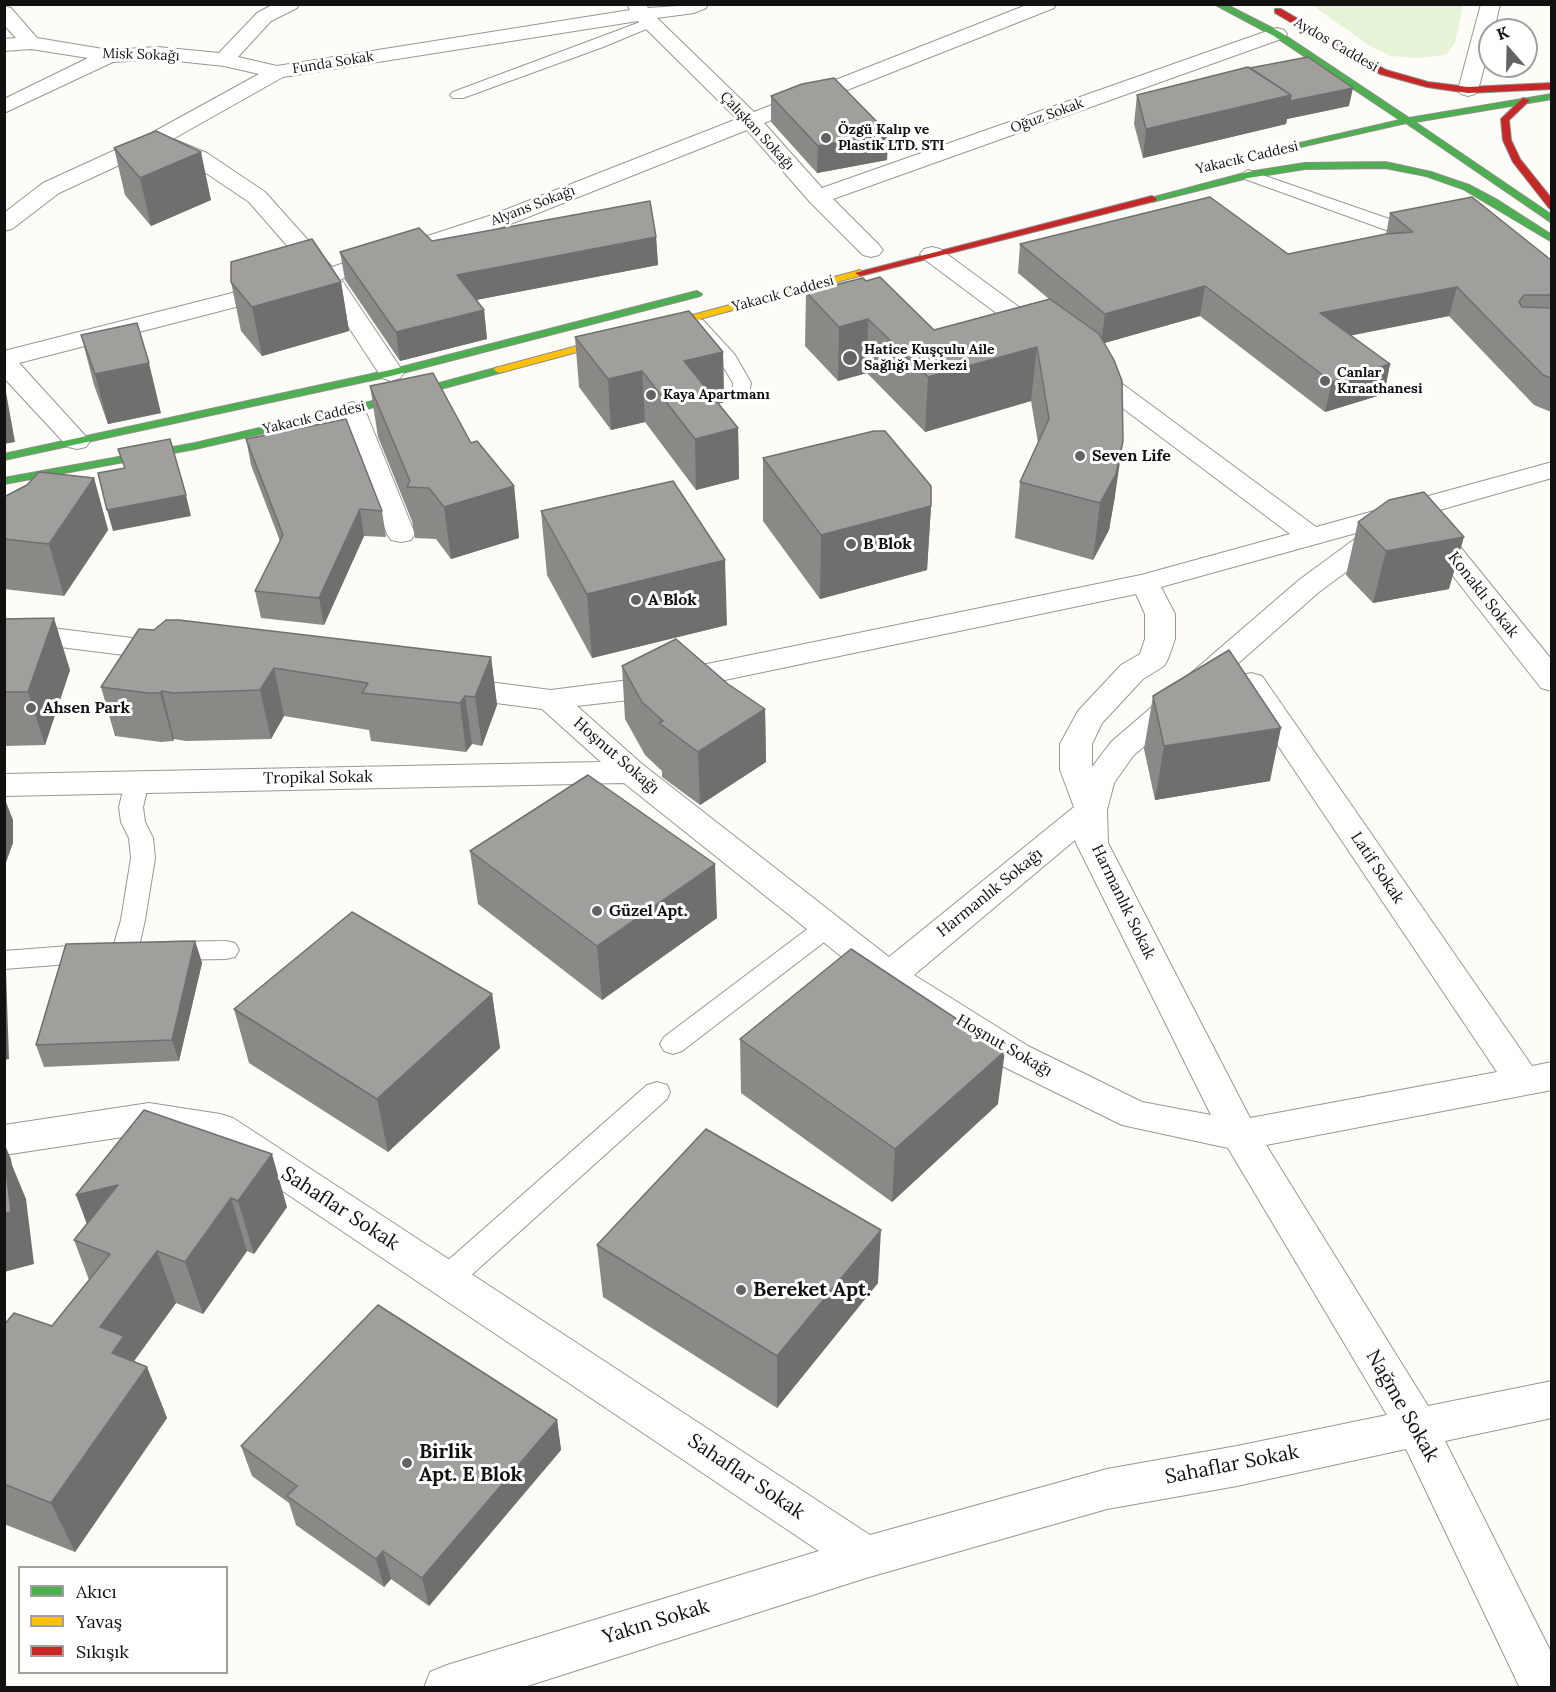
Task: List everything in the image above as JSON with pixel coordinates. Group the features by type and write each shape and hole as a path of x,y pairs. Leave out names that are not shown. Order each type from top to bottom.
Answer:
{"main road":[{"name":"Aydos Caddesi","path":"1218,4 1277,34 1405,121"},
{"name":"Aydos Caddesi","path":"1266,4 1383,72 1427,84 1468,90 1551,86"},
{"name":"Yakacık Caddesi","path":"1253,157 1405,121 1551,96"},
{"path":"1526,100 1505,119 1507,140 1516,160 1551,206"},
{"path":"1405,121 1483,171 1551,220"},
{"name":"Yakacık Caddesi","path":"4,482 195,446 352,410 932,254 1248,174 1305,166 1385,165 1428,174 1466,187 1496,203 1551,239"},
{"name":"Yakacık Caddesi","path":"4,457 391,373 712,290"}],"street":[{"path":"224,60 264,17 290,4"},
{"name":"Funda Sokak","path":"4,224 51,188 156,140 277,72 643,13 687,9 699,4"},
{"name":"Alyans Sokağı","path":"4,361 327,276 500,220 1047,4"},
{"path":"1468,90 1491,4"},
{"path":"4,12 32,43"},
{"name":"Çalışkan Sokağı","path":"643,13 750,120 818,197 871,250"},
{"name":"Oğuz Sokak","path":"818,197 1277,34"},
{"name":"Misk Sokağı","path":"4,45 32,43 109,56 158,53 224,60 277,72"},
{"path":"4,107 109,56"},
{"path":"156,140 200,158 257,197 327,276 391,373"},
{"path":"932,254 1312,537"},
{"path":"4,361 77,441"},
{"path":"352,410 401,534"},
{"path":"420,684 551,700 629,690 1145,583 1551,470"},
{"name":"Harmanlık Sokak","path":"1240,1135 1092,843 1090,810 1098,781 1122,749 1309,585 1414,508"},
{"name":"Konaklı Sokak","path":"1414,508 1551,681"},
{"path":"1090,810 1076,770 1076,744 1089,718 1132,672 1153,658 1160,639 1160,614 1145,583"},
{"path":"4,631 194,655"},
{"path":"1132,672 1224,661"},
{"name":"Latif Sokak","path":"1224,661 1537,1079"},
{"name":"Hoşnut Sokağı","path":"551,700 631,772 889,976 1015,1056 1135,1115 1240,1135 1537,1079"},
{"name":"Tropikal Sokak","path":"4,785 631,772"},
{"name":"Harmanlık Sokağı","path":"889,976 1090,810"},
{"name":"Sahaflar Sokak","path":"4,1140 148,1118 220,1129 866,1557 1107,1489 1237,1466 1417,1426 1551,1400"},
{"name":"Nağme Sokak","path":"1240,1135 1417,1426 1544,1688"},
{"name":"Yakın Sokak","path":"447,1688 866,1557"}],"lane":[{"path":"458,95 643,13"},
{"path":"1248,174 1392,226"},
{"path":"692,319 726,355 742,383 741,395"},
{"path":"125,951 133,920 143,858 141,838 133,822 131,807 137,782"},
{"path":"673,1044 827,927"},
{"path":"4,960 125,951 226,950"},
{"path":"447,1279 657,1092"}],"green space":[{"path":"1312,5 1463,5 1455,43 1446,55 1419,58 1391,56 1370,46"}],"building":[{"path":"1308,57 1353,88 1290,101 1291,95 1250,68"},
{"path":"1248,67 1291,95 1146,129 1137,95"},
{"path":"834,78 888,133 818,146 771,96 802,84"},
{"path":"156,131 201,152 140,178 114,148"},
{"path":"1210,197 1288,254 1386,234 1413,232 1390,213 1472,197 1551,260 1551,295 1524,295 1519,302 1522,307 1551,308 1551,378 1543,375 1457,287 1320,313 1390,364 1332,382 1205,286 1105,314 1020,244"},
{"path":"650,201 656,237 457,275 484,310 396,332 340,252 419,228 432,241"},
{"path":"312,239 341,282 252,307 231,282 231,262"},
{"path":"880,277 934,330 1050,299 1099,334 1114,360 1122,381 1123,441 1116,474 1100,503 1020,482 1049,419 1037,347 928,377 868,319 839,327 806,292 863,278 866,281"},
{"path":"689,311 723,352 684,361 738,428 695,439 642,371 608,379 575,337"},
{"path":"137,323 149,363 95,374 81,335"},
{"path":"433,373 471,443 477,441 514,486 444,507 429,488 407,487 410,481 370,386"},
{"path":"346,419 382,511 360,509 319,598 255,591 283,535 246,439"},
{"path":"874,431 885,431 931,486 931,506 821,535 763,458"},
{"path":"170,439 186,495 107,510 98,473 125,468 118,449"},
{"path":"39,472 94,478 49,544 4,539 4,497 27,485"},
{"path":"673,481 725,560 587,594 541,511"},
{"path":"1424,492 1464,537 1386,551 1358,522 1389,500"},
{"path":"54,618 28,692 4,692 4,619"},
{"path":"166,620 491,657 475,697 465,696 460,703 362,693 368,683 274,668 260,690 148,693 101,687 139,629 154,630"},
{"path":"676,639 728,684 765,709 698,752 659,723 663,721 642,702 622,666"},
{"path":"1229,650 1281,728 1164,746 1153,696"},
{"path":"588,775 715,864 597,946 470,851"},
{"path":"352,912 492,994 377,1099 234,1009"},
{"path":"195,941 172,1040 36,1045 66,944"},
{"path":"851,949 1005,1051 895,1149 740,1039"},
{"path":"144,1110 272,1154 238,1201 231,1198 185,1262 157,1251 100,1327 124,1336 112,1353 147,1367 51,1503 4,1484 4,1325 14,1313 52,1326 110,1254 74,1240 118,1185 76,1195"},
{"path":"706,1129 881,1230 777,1356 597,1245"},
{"path":"4,1154 11,1212 4,1213"},
{"name":"Birlik Apt. E Blok","path":"378,1305 557,1420 422,1578 383,1551 376,1559 287,1496 297,1486 241,1446"}],"traffic: fast":[{"path":"1218,4 1277,34 1483,171 1552,220"},
{"path":"1268,153 1405,121 1552,96"},
{"path":"1152,199 1248,175 1305,166 1385,165 1428,174 1466,187 1496,203 1552,239"},
{"path":"4,457 391,373 697,294"},
{"path":"4,481 195,446 352,410 499,370"}],"traffic: slow":[{"path":"499,370 860,273"}],"traffic: jam":[{"path":"1278,11 1383,72 1427,84 1468,90 1552,86"},
{"path":"1526,100 1505,119 1507,140 1516,160 1552,206"},
{"path":"860,273 1152,199"}],"place":[{"name":"Özgü Kalıp ve Plastik LTD. STI","path":"826,138"},
{"name":"Hatice Kuşçulu Aile Sağlığı Merkezi","path":"850,358"},
{"name":"Canlar Kıraathanesi","path":"1325,381"},
{"name":"Kaya Apartmanı","path":"651,395"},
{"name":"Seven Life","path":"1080,456"},
{"name":"B Blok","path":"851,544"},
{"name":"A Blok","path":"636,600"},
{"name":"Ahsen Park","path":"31,708"},
{"name":"Güzel Apt.","path":"597,911"},
{"name":"Bereket Apt.","path":"741,1290"},
{"name":"Birlik Apt. E Blok","path":"407,1463"}]}
